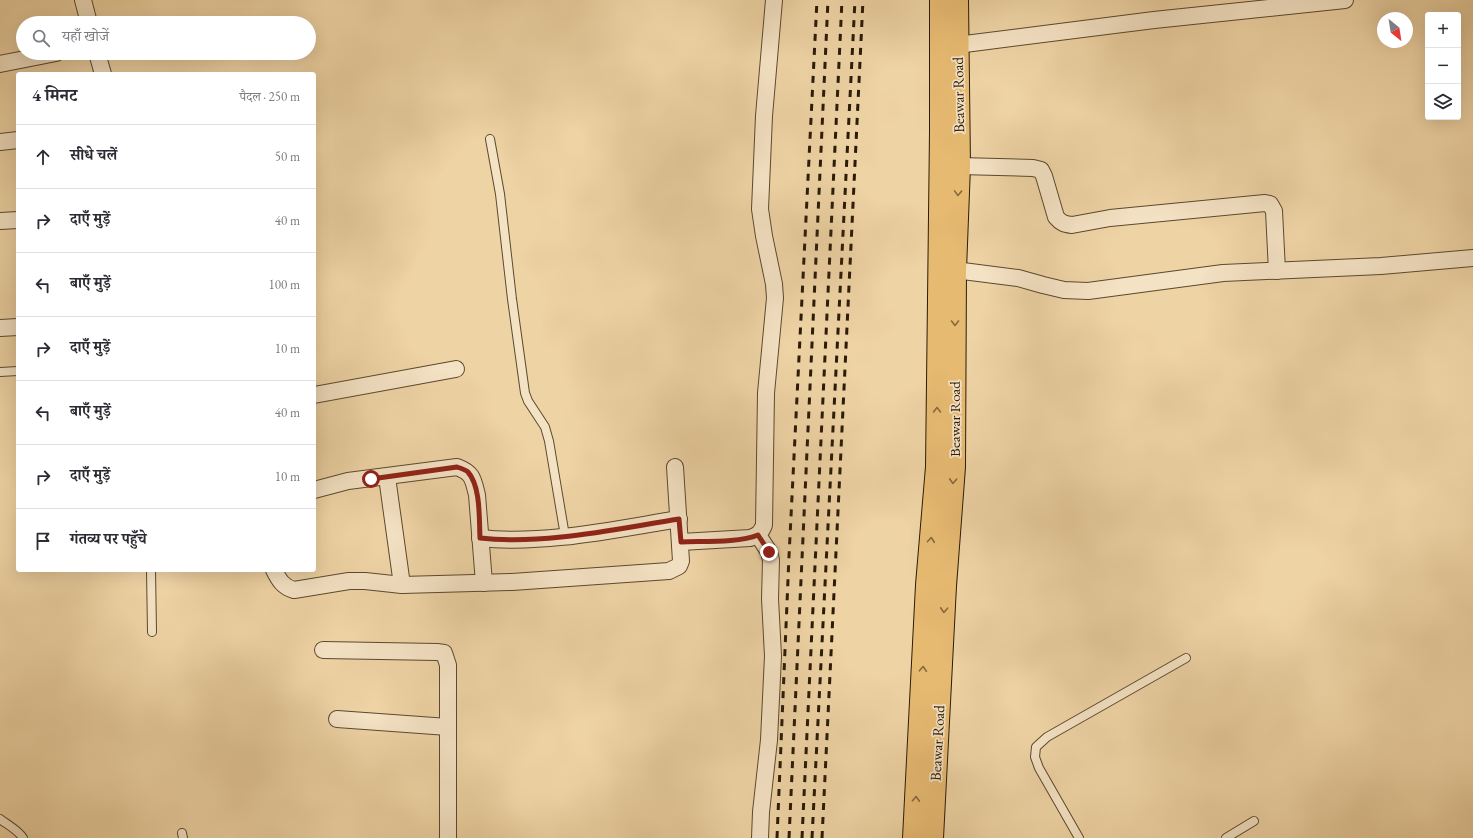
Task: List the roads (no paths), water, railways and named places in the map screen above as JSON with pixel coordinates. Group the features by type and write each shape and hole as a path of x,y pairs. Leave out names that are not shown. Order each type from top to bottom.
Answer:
{"main road":[{"name":"Beawar Road","path":"914,838 927,585 936,467 941,132 941,0"},
{"name":"Beawar Road","path":"932,838 945,586 954,467 955,270 959,166 957,0"}],"street":[{"path":"83,0 87,16"},
{"path":"681,542 750,538 758,535 762,531 764,525 766,393 775,298 774,284 760,209 764,116 774,0"},
{"path":"957,45 1154,20 1345,0"},
{"path":"0,64 20,60"},
{"path":"99,60 102,72"},
{"path":"0,142 16,140"},
{"path":"959,166 1033,168 1041,170 1056,218 1065,224 1110,218 1270,204 1274,211 1277,271"},
{"path":"0,221 16,220"},
{"path":"955,270 1018,278 1064,290 1088,291 1223,273 1381,266 1473,258"},
{"path":"0,328 16,327"},
{"path":"316,396 456,369"},
{"path":"316,489 348,481 457,467 468,471 474,483 477,496 484,583"},
{"path":"275,572 282,584 294,590 349,581 365,581 402,585 484,583 669,571 679,566 681,560 675,467"},
{"path":"387,477 402,585"},
{"path":"480,538 504,541 535,539 679,519"},
{"path":"758,535 769,552 771,560 770,599 773,662 769,740 761,812 760,838"},
{"path":"323,650 444,653 448,665 448,838"},
{"path":"338,719 448,727"}],"lane":[{"path":"490,139 500,194 525,393 528,401 545,427 549,440 565,536"},
{"path":"0,372 16,371"},
{"path":"151,572 152,632"},
{"path":"1079,838 1039,768 1035,757 1036,747 1047,737 1186,658"},
{"path":"0,819 20,833 23,838"},
{"path":"1226,838 1254,821"}],"railway":[{"path":"777,838 789,556 817,0"},
{"path":"789,838 828,0"},
{"path":"802,838 842,0"},
{"path":"812,838 855,0"},
{"path":"822,838 863,0"}]}
